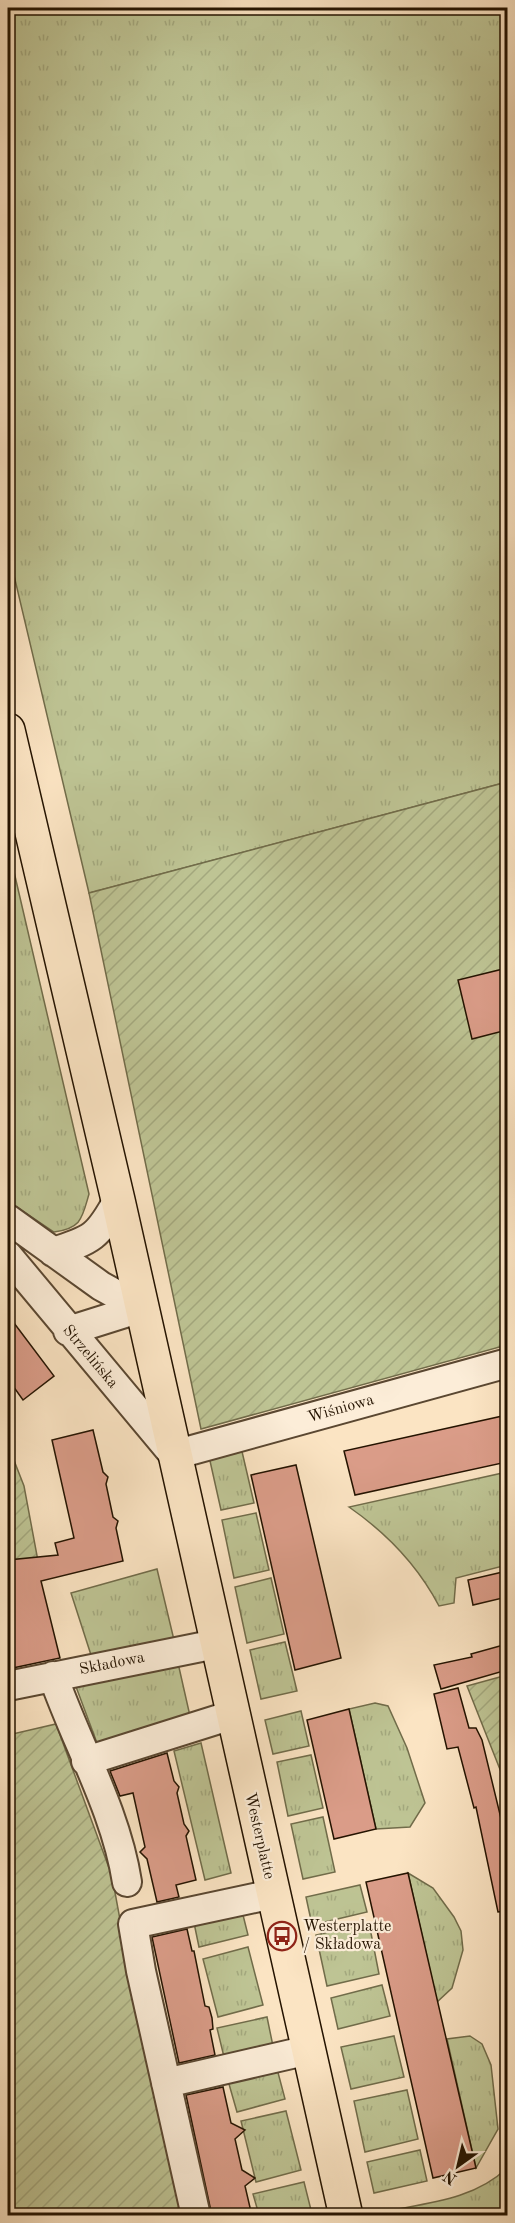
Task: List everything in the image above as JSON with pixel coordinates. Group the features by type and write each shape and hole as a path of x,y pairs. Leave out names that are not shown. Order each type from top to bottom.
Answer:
{"main road":[{"name":"Westerplatte","path":"8,730 118,1200 346,2216"}],"street":[{"path":"52,1252 82,1244 102,1229 118,1200"},
{"path":"8,1219 101,1286 141,1308"},
{"name":"Strzelińska","path":"8,1256 68,1331 174,1455"},
{"path":"68,1331 141,1308"},
{"name":"Wiśniowa","path":"174,1455 507,1363"},
{"name":"Składowa","path":"8,1686 216,1644"},
{"path":"53,1676 102,1799 127,1882"},
{"path":"86,1761 232,1715"},
{"path":"196,2216 141,1971 133,1924 273,1894"},
{"path":"166,2084 309,2050"}],"green space":[{"path":"8,8 507,8 507,782 89,893 8,550"},
{"path":"507,782 507,1345 201,1429 89,893"},
{"path":"8,846 89,1194 85,1210 76,1225 54,1232 8,1201"},
{"path":"240,1443 254,1503 221,1510 208,1452"},
{"path":"8,1445 24,1486 41,1577 8,1592"},
{"path":"507,1472 507,1565 456,1578 454,1603 439,1606 431,1591 400,1551 375,1527 349,1507"},
{"path":"256,1513 269,1570 234,1578 222,1520"},
{"path":"157,1569 174,1640 92,1658 71,1593"},
{"path":"271,1578 284,1634 247,1643 235,1587"},
{"path":"285,1642 297,1691 261,1699 250,1650"},
{"path":"178,1663 190,1716 97,1743 75,1684"},
{"path":"508,1675 507,1781 501,1772 467,1686"},
{"path":"375,1703 388,1706 407,1748 425,1803 410,1827 376,1829 349,1709"},
{"path":"301,1711 309,1746 273,1754 265,1720"},
{"path":"56,1724 112,1876 132,1985 185,2215 8,2215 8,1735"},
{"path":"201,1743 231,1873 205,1880 174,1751"},
{"path":"311,1755 323,1808 288,1816 277,1762"},
{"path":"323,1817 335,1872 303,1879 291,1824"},
{"path":"408,1873 433,1888 461,1931 463,1950 452,1988 437,2002"},
{"path":"360,1885 367,1912 312,1925 306,1897"},
{"path":"241,1907 248,1935 199,1947 193,1918"},
{"path":"369,1923 379,1974 327,1986 316,1935"},
{"path":"248,1947 263,2005 218,2017 203,1959"},
{"path":"382,1985 390,2016 338,2029 331,1998"},
{"path":"267,2017 274,2051 225,2061 217,2028"},
{"path":"394,2036 404,2077 351,2089 341,2047"},
{"path":"470,2036 482,2044 491,2065 498,2129 476,2168 447,2039"},
{"path":"276,2065 285,2099 237,2112 227,2077"},
{"path":"407,2090 418,2139 365,2152 354,2101"},
{"path":"286,2111 301,2170 256,2182 241,2121"},
{"path":"420,2150 427,2181 374,2193 367,2162"},
{"path":"507,2168 507,2215 383,2215 382,2212 432,2203 465,2194 494,2179"},
{"path":"304,2182 312,2214 259,2215 253,2194"}],"building":[{"path":"503,969 507,987 507,1030 472,1039 458,980"},
{"path":"8,1315 54,1376 23,1400 8,1379"},
{"path":"507,1415 507,1462 355,1495 344,1451"},
{"path":"93,1430 103,1472 108,1477 106,1484 113,1517 118,1521 116,1528 123,1561 41,1581 60,1658 8,1669 8,1560 58,1555 55,1543 74,1538 52,1440"},
{"path":"296,1465 341,1658 295,1670 251,1475"},
{"path":"507,1571 507,1597 473,1605 468,1580"},
{"path":"507,1644 507,1670 441,1689 434,1665 472,1657 471,1654"},
{"path":"458,1688 469,1728 476,1728 482,1740 504,1831 507,1830 507,1911 498,1912 476,1807 474,1808 458,1747 447,1749 434,1694"},
{"path":"349,1709 376,1829 334,1839 307,1720"},
{"path":"167,1753 174,1781 179,1787 177,1793 184,1824 189,1831 186,1836 196,1880 176,1885 179,1897 157,1902 147,1859 140,1852 145,1847 133,1793 120,1796 110,1771"},
{"path":"408,1873 476,2168 433,2178 366,1882"},
{"path":"187,1929 192,1951 194,1951 205,2006 209,2007 212,2018 213,2029 210,2030 215,2055 179,2063 152,1937"},
{"path":"223,2087 231,2123 245,2130 235,2139 242,2170 255,2178 245,2186 252,2216 212,2216 186,2095"}],"place":[{"name":"Westerplatte / Składowa","path":"282,1936"}]}
